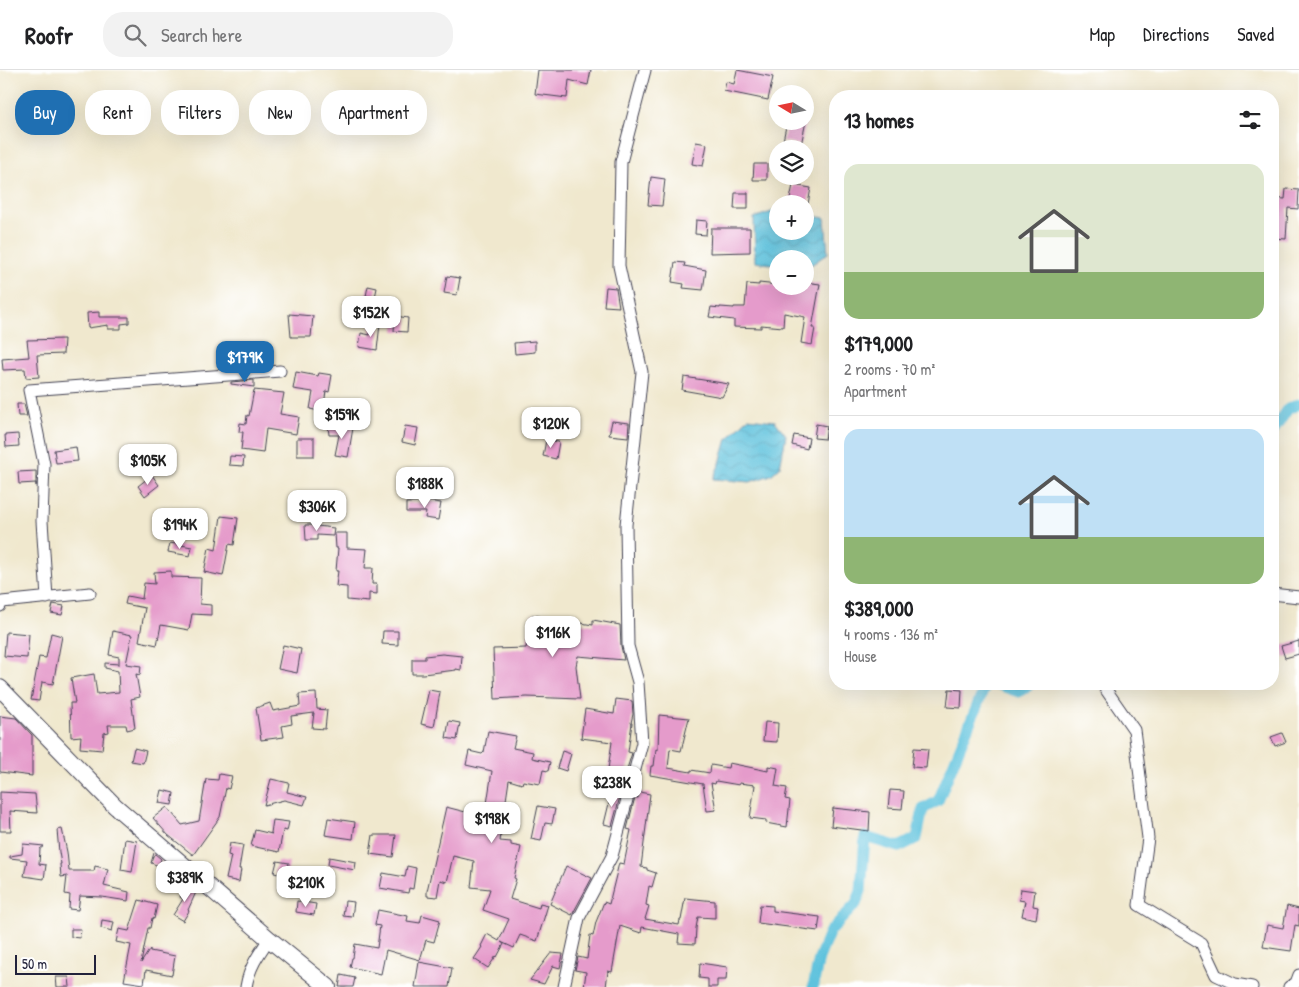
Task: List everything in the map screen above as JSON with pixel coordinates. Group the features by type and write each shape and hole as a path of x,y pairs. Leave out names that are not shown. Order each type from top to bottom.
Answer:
{"main road":[{"path":"0,688 115,806 269,939 328,987"}],"street":[{"path":"564,987 579,918 612,856 642,743 638,682 628,646 626,525 642,372 619,266 621,162 644,70"},
{"path":"47,598 42,520 44,464 29,390 280,371"},
{"path":"0,606 2,602 90,593"},
{"path":"1279,595 1299,597"},
{"path":"1106,690 1134,730 1148,838 1139,905 1201,943 1216,975 1235,986 1252,987"},
{"path":"246,987 253,962 269,939"}],"water":[{"path":"769,213 769,240 814,240 814,216 825,218 828,253 814,263 814,250 769,250 769,264 755,262 754,218"},
{"path":"748,418 775,421 786,435 780,467 771,475 750,482 713,479 727,439"}],"building":[{"path":"538,70 591,70 588,85 569,80 567,98 535,94"},
{"path":"737,70 773,77 771,85 769,85 768,100 724,91 726,82 734,84"},
{"path":"785,130 804,130 802,140 783,140"},
{"path":"696,142 707,144 703,166 692,164"},
{"path":"754,164 767,164 767,180 753,180"},
{"path":"651,177 665,179 662,206 648,205"},
{"path":"793,185 811,188 810,195 791,195"},
{"path":"1286,189 1299,190 1298,209 1288,208 1286,239 1279,238 1279,199 1285,199"},
{"path":"735,193 748,193 748,209 734,209"},
{"path":"696,220 707,221 706,235 695,234"},
{"path":"711,228 750,228 750,252 710,253"},
{"path":"675,262 685,263 684,266 706,270 703,290 683,288 684,284 672,282"},
{"path":"447,276 460,278 457,295 444,293"},
{"path":"759,283 769,284 769,295 814,295 814,283 820,284 812,328 815,328 812,345 801,343 805,317 784,313 783,327 761,325 761,328 734,327 734,320 709,317 711,307 745,307 747,284 759,285"},
{"path":"368,286 377,288 375,297 366,296"},
{"path":"606,287 616,288 619,307 604,306"},
{"path":"99,312 99,317 129,317 129,323 121,324 121,329 108,329 108,325 88,328 87,313"},
{"path":"289,314 313,316 311,337 291,337"},
{"path":"395,316 408,318 407,332 394,331"},
{"path":"371,323 380,324 377,350 359,347 361,333 370,335"},
{"path":"64,339 63,354 37,355 39,377 26,378 25,369 3,370 2,359 29,357 27,340"},
{"path":"535,341 535,352 515,354 514,343"},
{"path":"258,349 261,362 250,366 247,351"},
{"path":"296,372 318,376 319,373 332,375 329,392 326,391 323,412 310,409 313,392 293,389"},
{"path":"684,377 729,384 722,397 682,390"},
{"path":"254,380 254,387 231,384 231,382"},
{"path":"254,390 284,393 280,414 299,417 296,434 266,429 263,453 241,450 243,432 239,432 240,423 246,424"},
{"path":"17,404 24,404 27,416 18,416"},
{"path":"612,421 629,423 628,437 609,435"},
{"path":"816,424 827,426 825,439 814,438"},
{"path":"328,426 353,428 348,457 335,455 339,435 329,435"},
{"path":"405,426 418,428 415,445 402,442"},
{"path":"18,434 19,446 6,447 5,435"},
{"path":"794,435 809,438 807,449 792,445"},
{"path":"297,438 314,438 314,456 297,456"},
{"path":"546,440 559,442 556,459 543,456"},
{"path":"76,447 78,461 56,463 54,450"},
{"path":"230,456 244,457 243,466 229,465"},
{"path":"36,471 36,483 19,484 18,472"},
{"path":"152,475 159,485 145,496 138,486"},
{"path":"428,501 441,503 438,520 425,518 426,512 406,512 406,503"},
{"path":"221,516 238,518 234,545 229,544 223,576 204,572 209,548 216,550"},
{"path":"305,525 334,528 333,536 317,535 317,540 306,540"},
{"path":"335,533 347,533 347,548 367,549 365,568 373,568 372,584 377,584 377,594 369,593 369,602 347,600 347,587 336,586 338,548 336,548"},
{"path":"170,543 192,547 190,556 168,552"},
{"path":"171,571 171,577 201,578 200,604 211,605 211,615 192,614 189,630 161,625 157,645 139,641 145,608 125,604 127,596 142,599 144,583 155,584 154,572"},
{"path":"53,604 64,606 62,615 51,613"},
{"path":"532,615 593,625 593,620 620,625 624,660 578,656 576,666 580,699 527,697 495,699 493,649 526,648"},
{"path":"113,631 132,635 126,664 141,666 140,675 136,674 140,697 131,699 135,728 127,730 126,725 108,725 109,732 104,733 102,750 80,748 81,736 71,737 70,703 75,703 71,678 94,674 97,694 119,692 118,671 105,668 105,663 119,664 119,657 109,655"},
{"path":"383,631 398,631 398,645 382,644"},
{"path":"6,632 29,634 27,658 4,656"},
{"path":"51,633 62,636 53,684 42,682 39,701 31,700 39,657 46,658"},
{"path":"1299,641 1299,654 1285,658 1281,646"},
{"path":"283,645 301,649 297,673 278,669"},
{"path":"442,654 462,656 461,670 412,674 412,659 425,659 425,656"},
{"path":"429,690 440,692 434,727 421,724"},
{"path":"949,690 962,690 961,708 947,707"},
{"path":"316,693 317,709 327,710 325,729 312,728 314,713 291,716 292,724 282,726 284,737 261,740 256,708 270,703 273,711 300,706 299,694"},
{"path":"616,699 632,701 633,714 628,752 632,753 626,772 608,769 612,742 581,738 585,709 614,714"},
{"path":"659,715 689,718 681,751 670,749 668,768 710,773 711,765 728,768 729,763 768,771 768,766 778,768 775,786 787,788 785,799 790,800 787,827 766,823 766,820 750,818 755,785 739,783 739,785 716,781 715,784 711,783 716,810 707,811 703,784 650,775 651,766 654,766 656,749 658,750"},
{"path":"0,716 16,718 32,735 32,776 0,772"},
{"path":"449,721 460,723 457,740 446,738"},
{"path":"765,722 778,723 777,742 763,741"},
{"path":"488,731 516,736 513,748 533,752 532,758 550,762 548,771 543,770 540,784 523,781 522,784 509,780 500,841 511,842 511,845 521,847 514,878 516,879 510,899 539,908 540,903 548,905 537,941 520,935 514,948 501,942 504,944 488,968 474,959 482,947 487,934 499,941 509,919 483,910 490,889 471,887 474,861 453,856 447,882 440,880 437,897 427,896 427,891 446,807 485,817 492,771 466,765 469,751 482,754 484,752"},
{"path":"1282,733 1286,742 1275,746 1271,737"},
{"path":"134,748 146,751 143,763 131,761"},
{"path":"914,748 928,749 926,768 912,767"},
{"path":"562,751 571,754 566,771 557,768"},
{"path":"219,774 232,776 229,789 226,788 220,817 193,855 168,835 153,818 167,807 182,825 199,821 206,779 218,780"},
{"path":"271,779 289,783 287,792 307,797 304,805 284,800 264,805"},
{"path":"162,790 174,793 172,805 159,803"},
{"path":"890,790 904,791 902,809 888,808"},
{"path":"612,791 621,793 612,826 604,824"},
{"path":"0,792 35,794 37,813 10,811 11,831 0,831"},
{"path":"639,792 650,794 641,867 656,873 652,887 649,886 646,905 649,906 645,919 679,925 685,898 715,901 715,918 698,917 695,944 678,943 679,934 642,927 641,933 620,926 612,972 608,971 606,987 584,987 586,972 575,970 578,957 587,959 590,935 593,936 604,902 609,904 619,863 624,864 631,830 627,829 635,797 638,798"},
{"path":"538,806 555,809 552,824 545,823 541,841 531,839"},
{"path":"833,808 870,812 869,831 831,826"},
{"path":"328,818 355,822 353,839 325,835"},
{"path":"273,820 289,822 287,831 283,830 279,852 251,846 255,830 272,834"},
{"path":"62,829 69,871 94,871 95,866 108,869 104,886 129,892 128,901 80,896 78,910 69,909 70,895 65,894 67,876 61,877 57,830"},
{"path":"373,835 396,835 393,857 370,854"},
{"path":"125,839 137,841 132,872 121,870"},
{"path":"230,843 243,845 239,882 226,879 231,856 228,855"},
{"path":"23,844 44,846 40,849 39,864 46,865 44,879 24,876 27,860 10,858 10,856 22,854"},
{"path":"154,853 161,859 159,866 151,863"},
{"path":"329,857 356,862 355,870 328,865"},
{"path":"277,861 289,863 287,876 274,873"},
{"path":"407,866 416,868 413,889 409,888 408,893 380,888 383,873 405,877"},
{"path":"566,866 592,878 572,915 550,904"},
{"path":"289,878 301,881 299,893 287,891"},
{"path":"192,886 197,890 183,921 173,915 183,899 180,897 185,887 190,889"},
{"path":"1021,889 1035,891 1033,906 1038,907 1036,919 1022,916 1025,901 1019,900"},
{"path":"139,900 157,905 154,919 152,918 150,928 148,928 141,963 150,949 150,951 175,956 172,975 146,970 144,984 124,981 131,945 116,942 119,929 129,931"},
{"path":"297,901 316,904 314,915 296,912"},
{"path":"345,901 354,902 352,917 343,916"},
{"path":"760,905 773,906 773,911 820,917 818,931 758,923"},
{"path":"1287,906 1299,909 1299,926 1295,925 1291,951 1263,947 1267,925 1283,928"},
{"path":"378,910 408,916 407,921 420,923 422,915 440,920 434,942 426,940 420,960 386,950 381,974 350,967 355,944 377,948 380,926 375,925"},
{"path":"102,920 114,922 112,931 101,928"},
{"path":"71,929 81,929 80,938 71,937"},
{"path":"551,953 563,954 560,968 553,966 544,984 530,980"},
{"path":"419,962 452,968 449,987 415,987"},
{"path":"700,963 727,967 726,980 717,980 717,987 708,987 708,979 699,978"},
{"path":"341,975 355,978 353,987 339,987"},
{"path":"56,977 69,977 70,987 57,987"}],"waterway":[{"path":"1279,422 1288,409 1299,404"},
{"path":"813,987 819,958 830,931 856,904 861,891 865,837 899,847 917,838 923,809 938,801 984,690"},
{"path":"1013,690 1019,692 1022,690"}]}
